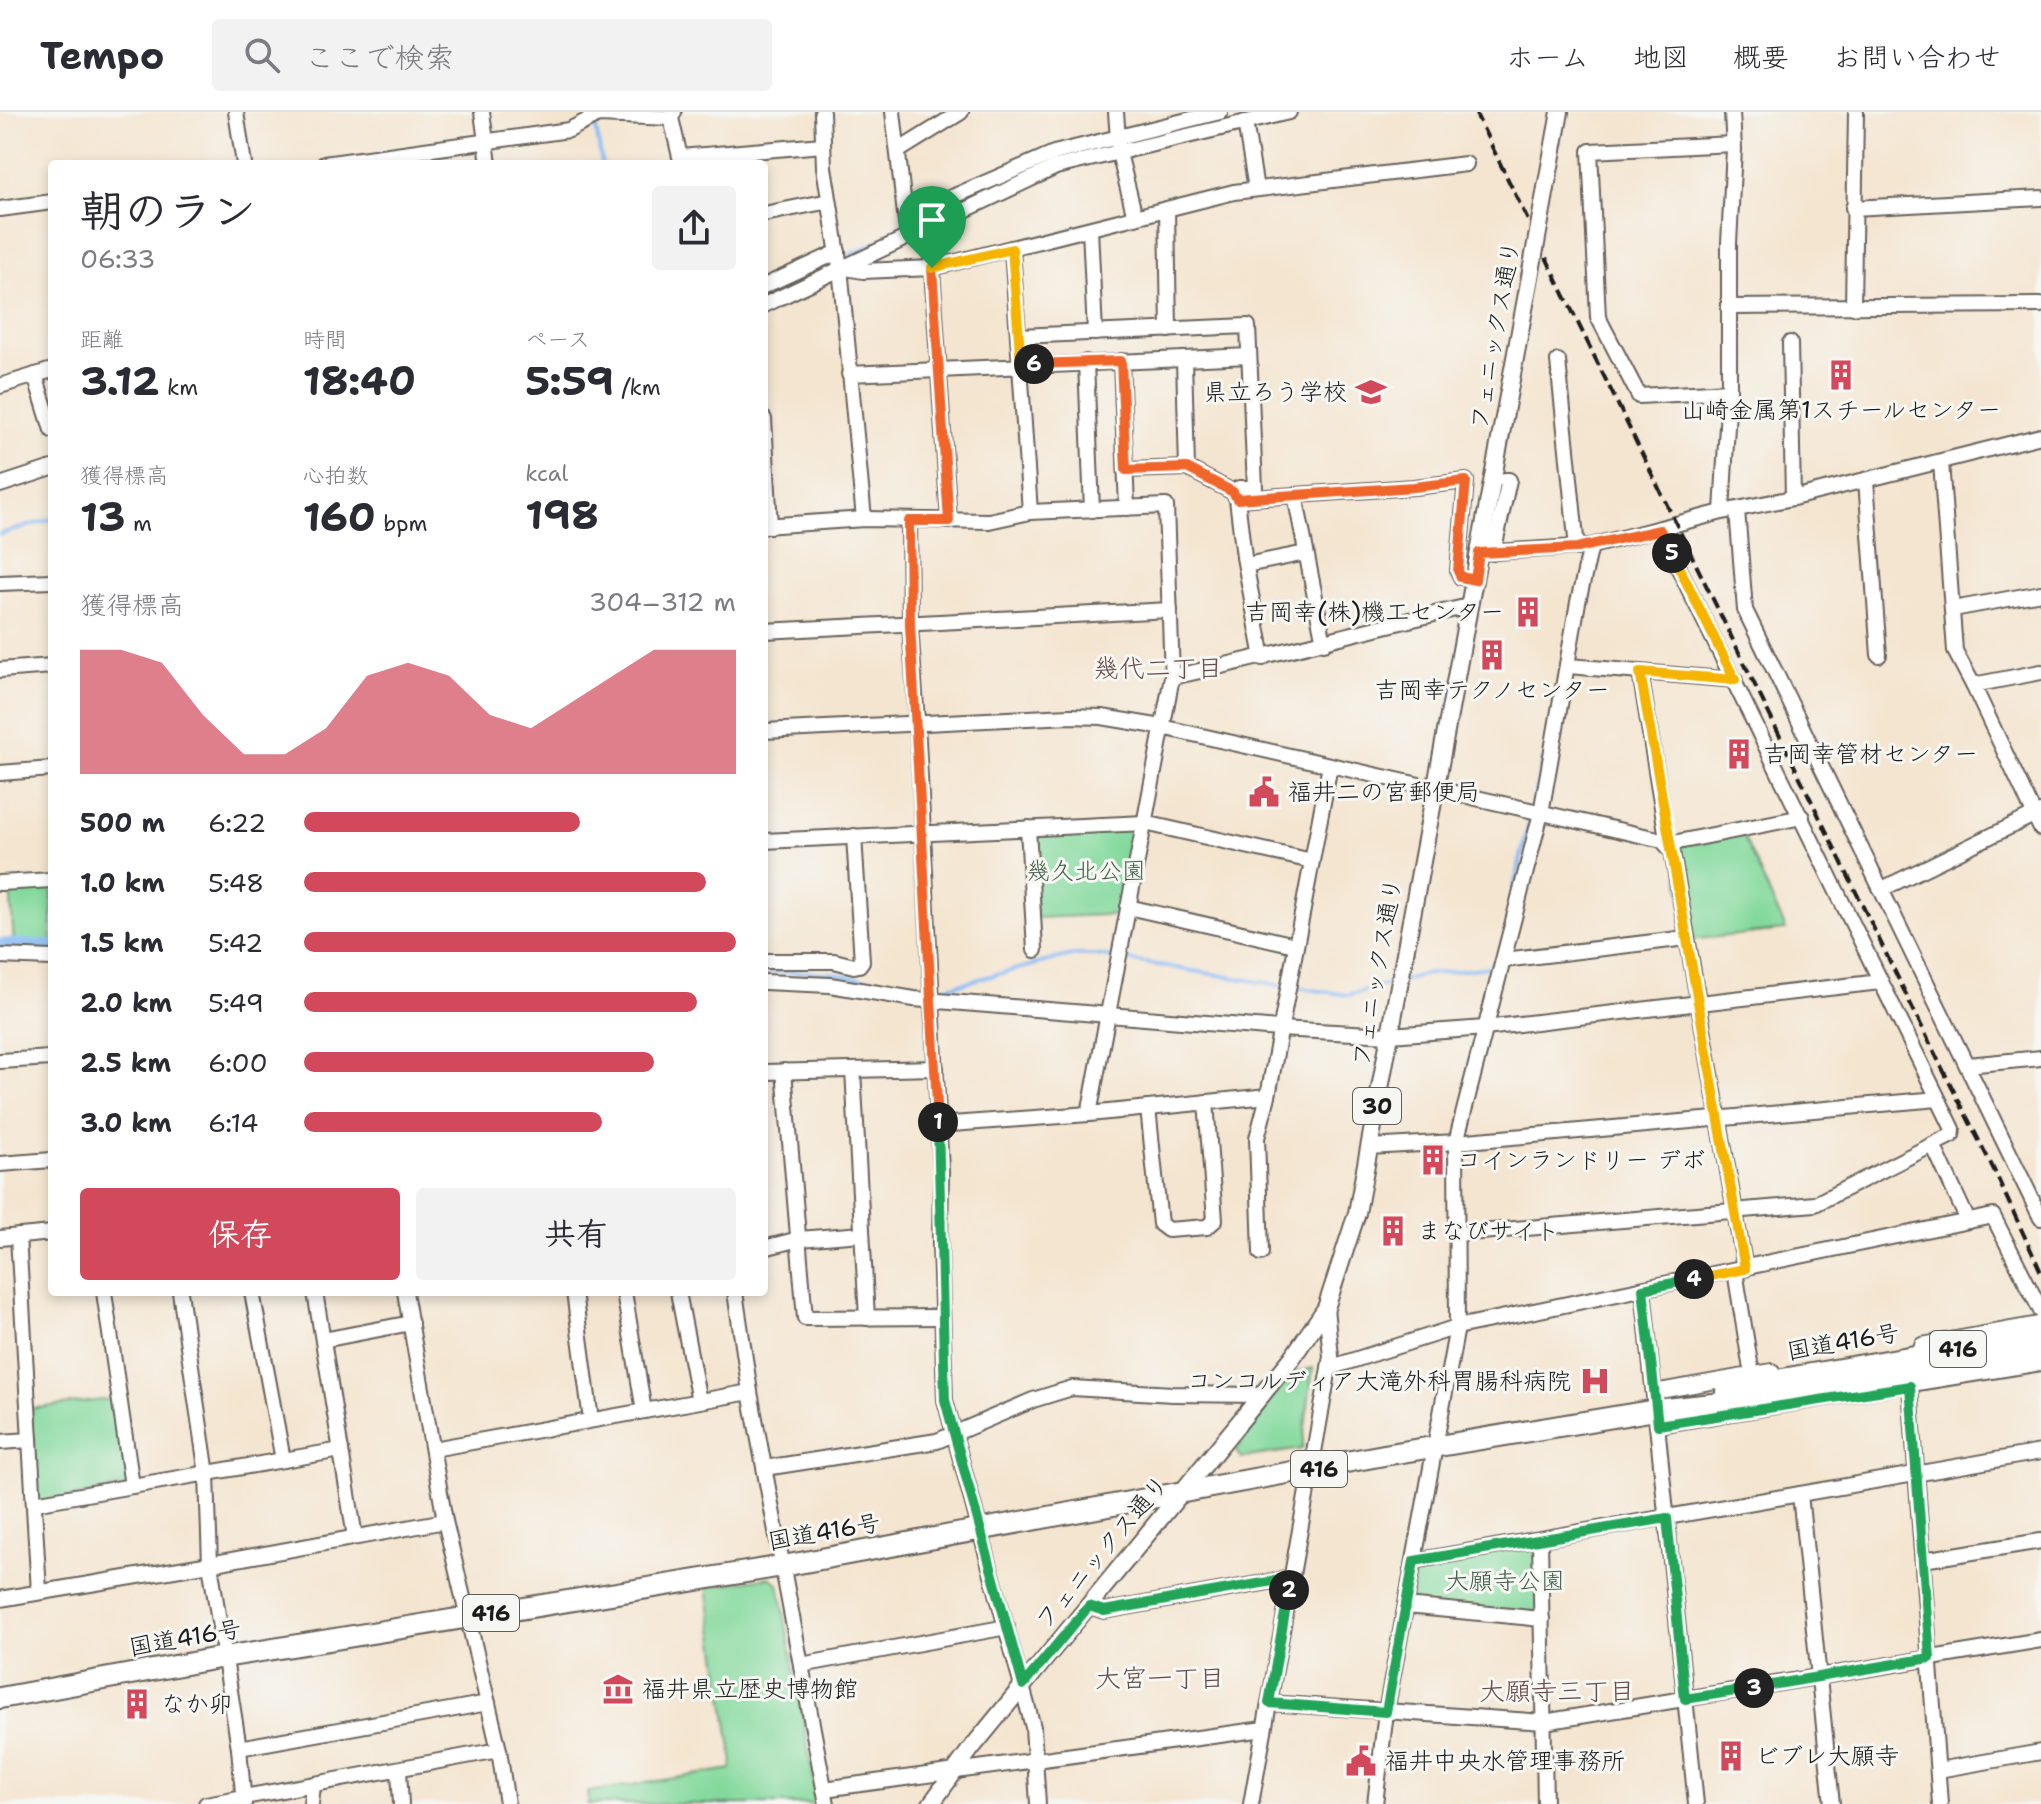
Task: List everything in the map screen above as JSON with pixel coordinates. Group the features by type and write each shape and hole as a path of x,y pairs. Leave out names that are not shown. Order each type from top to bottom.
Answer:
{"highway":[{"name":"国道416号","path":"1876,1371 2041,1324"},
{"name":"国道416号","path":"0,1698 224,1657 982,1531 1656,1409 1766,1382 2041,1350"}],"main road":[{"name":"フェニックス通り","path":"931,1804 954,1770 1263,1395 1326,1308 1353,1231 1469,606 1486,553 1560,112"}],"street":[{"path":"236,112 243,160"},
{"path":"482,112 488,160"},
{"path":"822,112 864,519"},
{"path":"893,112 906,236"},
{"path":"898,151 961,112"},
{"path":"1116,112 1118,145 1135,217"},
{"path":"768,303 1056,167 1220,112"},
{"path":"906,217 1054,153 1118,145 1289,112"},
{"path":"1732,112 1730,511 1745,610 2041,1218"},
{"path":"1853,307 1856,112"},
{"path":"352,160 569,130 598,115 672,115 680,157 823,145"},
{"path":"1245,122 1256,189"},
{"path":"1729,391 1639,396 1598,317 1590,151 1733,144"},
{"path":"840,267 863,271 932,268 1234,192 1466,164"},
{"path":"1853,208 2041,198"},
{"path":"768,213 829,201"},
{"path":"0,209 48,203"},
{"path":"1167,209 1169,330"},
{"path":"929,225 949,521"},
{"path":"1090,229 1095,333"},
{"path":"1012,249 1030,512"},
{"path":"768,284 838,252"},
{"path":"1730,307 2041,305"},
{"path":"1019,336 1248,326 1255,488 1239,488 1235,496 1263,658"},
{"path":"1790,343 1793,498"},
{"path":"849,374 1249,356"},
{"path":"1184,359 1187,468"},
{"path":"1121,361 1127,508"},
{"path":"1375,1804 1386,1712 1457,1327 1456,1142 1541,813 1578,602 1584,547 1558,361"},
{"path":"1086,362 1092,510"},
{"path":"0,386 48,371"},
{"path":"35,375 48,417"},
{"path":"1505,480 1509,480 1486,553 1584,547 2041,436"},
{"path":"1882,889 2039,818 1955,651 1941,462"},
{"path":"1126,470 1187,468 1235,496 1295,495 1485,480"},
{"path":"0,485 48,469"},
{"path":"1866,480 1879,655"},
{"path":"1466,481 1458,571 1461,577 1475,580"},
{"path":"1295,495 1324,643"},
{"path":"768,526 864,519 989,521 1030,512 1166,506 1172,677 1089,1114"},
{"path":"909,521 910,625 936,1068 945,1400 1033,1727 1038,1804"},
{"path":"1456,1234 1815,1204 1952,1135 1953,1129 1660,530"},
{"path":"1246,565 1306,553"},
{"path":"0,583 48,581"},
{"path":"1953,609 2041,593"},
{"path":"1172,677 1263,658 1362,630 1469,606"},
{"path":"768,631 1170,610"},
{"path":"0,670 48,666"},
{"path":"1569,666 1735,680"},
{"path":"1640,672 1735,1211 1752,1375"},
{"path":"1973,685 2041,672"},
{"path":"768,731 1102,717 1162,727 1435,788 1662,840 1668,844 1802,817"},
{"path":"1261,1253 1257,1138 1268,1096 1330,765"},
{"path":"0,773 48,769"},
{"path":"768,841 1145,823 1312,861"},
{"path":"1028,828 1035,950"},
{"path":"768,961 834,961 854,966 862,961 854,836"},
{"path":"0,883 48,880"},
{"path":"1128,907 1295,945"},
{"path":"1504,960 1687,938"},
{"path":"0,956 48,958"},
{"path":"768,982 830,985 932,1000 1108,1015 1390,1035 1485,1028 1880,982"},
{"path":"0,1061 48,1058"},
{"path":"1967,1065 2041,1058"},
{"path":"768,1072 936,1068"},
{"path":"853,1070 867,1318"},
{"path":"784,1071 805,1318 942,1317"},
{"path":"938,1125 1268,1096"},
{"path":"1369,1147 1938,1099"},
{"path":"1148,1108 1160,1224 1168,1230 1207,1227 1215,1220 1206,1102"},
{"path":"1933,1145 1968,1221"},
{"path":"0,1164 48,1160"},
{"path":"1329,1368 1457,1327 1993,1216 2041,1324 1752,1375 1656,1409"},
{"path":"0,1238 48,1233"},
{"path":"768,1247 799,1239 862,1234"},
{"path":"18,1236 39,1592"},
{"path":"1643,1289 1696,1804"},
{"path":"105,1296 132,1486"},
{"path":"181,1296 207,1474 210,1564 239,1748 244,1801"},
{"path":"253,1296 283,1460"},
{"path":"316,1296 355,1537"},
{"path":"406,1296 445,1521 499,1750 507,1804"},
{"path":"577,1296 591,1420"},
{"path":"625,1296 644,1411"},
{"path":"679,1296 699,1401"},
{"path":"736,1296 750,1392 826,1796 954,1770 1264,1729"},
{"path":"1251,1804 1331,1356 1326,1308"},
{"path":"323,1340 411,1323"},
{"path":"1656,1409 1910,1386 2041,1363"},
{"path":"1910,1386 1940,1804"},
{"path":"765,1468 937,1441 1033,1400 1072,1388 1263,1395"},
{"path":"433,1449 750,1392"},
{"path":"0,1442 30,1440"},
{"path":"34,1503 341,1450"},
{"path":"1414,1561 2041,1452"},
{"path":"1800,1494 1832,1804"},
{"path":"0,1599 445,1521"},
{"path":"1540,1540 1545,1804"},
{"path":"1923,1560 2041,1541"},
{"path":"1089,1606 1104,1611 1291,1578"},
{"path":"1406,1606 1542,1619"},
{"path":"801,1665 1007,1627"},
{"path":"1269,1703 1544,1722 2041,1640"},
{"path":"239,1748 488,1703"},
{"path":"206,1804 244,1801 499,1750"},
{"path":"1938,1770 2041,1752"},
{"path":"399,1770 401,1804"},
{"path":"311,1804 313,1785"}],"green space":[{"name":"幾久北公園","path":"1143,825 1126,914 1036,918 1030,830"},
{"path":"1741,831 1786,930 1689,940 1674,846"},
{"path":"48,882 48,948 14,946 10,884"},
{"path":"1313,1368 1302,1449 1241,1458 1236,1451 1289,1374"},
{"path":"118,1398 132,1486 35,1503 30,1409"},
{"name":"大願寺公園","path":"1532,1544 1538,1549 1539,1617 1409,1604 1416,1563"},
{"path":"770,1577 779,1584 818,1804 586,1804 589,1803 588,1792 731,1769 733,1762 707,1587"}],"waterway":[{"path":"595,122 601,160"},
{"path":"915,225 1006,183"},
{"path":"849,255 898,232"},
{"path":"768,293 819,268"},
{"path":"0,534 48,520"},
{"path":"1533,806 1543,760"},
{"path":"1511,900 1531,815"},
{"path":"0,949 48,951"},
{"path":"768,971 831,973 918,990 944,988 1072,955 1096,955 1285,986"},
{"path":"1403,980 1489,967 1498,959"},
{"path":"1294,987 1348,995 1395,982"}],"railway":[{"path":"1475,112 1993,1168 2041,1272"}],"place":[{"name":"山崎金属第1スチールセンター","path":"1841,375"},
{"name":"県立ろう学校","path":"1371,392"},
{"name":"吉岡幸(株)機工センター","path":"1528,612"},
{"name":"吉岡幸テクノセンター","path":"1492,655"},
{"name":"吉岡幸管材センター","path":"1739,754"},
{"name":"福井二の宮郵便局","path":"1264,792"},
{"name":"コインランドリー デボ","path":"1433,1160"},
{"name":"まなびサイト","path":"1393,1231"},
{"name":"コンコルディア大滝外科胃腸科病院","path":"1595,1381"},
{"name":"福井県立歴史博物館","path":"618,1689"},
{"name":"なか卯","path":"137,1704"},
{"name":"ビブレ大願寺","path":"1731,1756"},
{"name":"福井中央水管理事務所","path":"1361,1761"}],"district":[{"name":"幾代二丁目","path":"1158,667"},
{"name":"大宮一丁目","path":"1160,1677"},
{"name":"大願寺三丁目","path":"1557,1690"}],"route":[{"path":"1012,249 1021,365 1121,361 1126,470 1187,468 1233,492 1237,499 1466,481 1458,571 1461,577 1475,580 1479,553 1577,548 1660,530 1735,680 1640,672 1745,1269 1643,1289 1658,1425 1910,1386 1930,1658 1685,1699 1667,1518 1414,1561 1386,1712 1269,1703 1291,1578 1104,1611 1089,1606 1023,1685 945,1400 941,1171 910,625 909,521 949,521 932,268 1012,249"}]}
